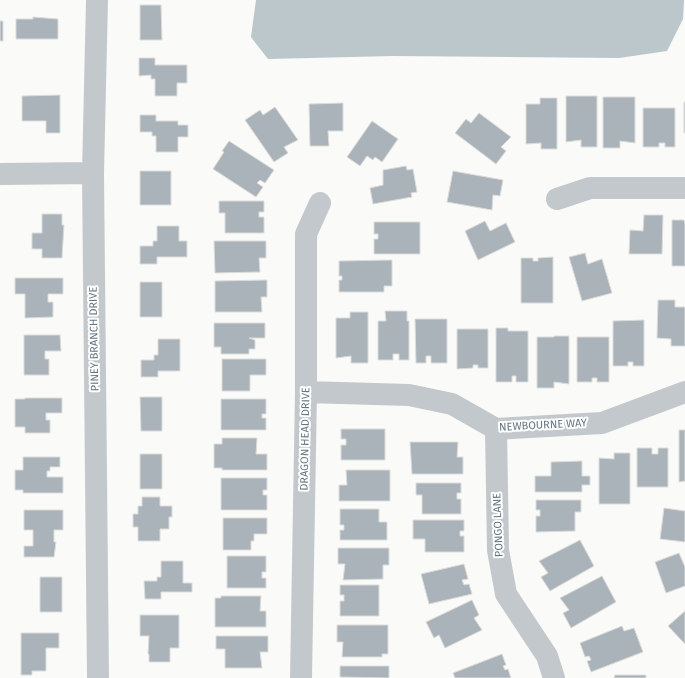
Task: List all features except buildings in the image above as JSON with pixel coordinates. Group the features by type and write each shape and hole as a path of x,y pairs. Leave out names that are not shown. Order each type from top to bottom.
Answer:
{"street":[{"name":"PINEY BRANCH DRIVE","path":"97,0 93,173 98,678"},
{"path":"0,174 93,173"},
{"path":"557,199 590,188 685,188"},
{"name":"DRAGON HEAD DRIVE","path":"301,678 306,392 306,234 320,204"},
{"name":"NEWBOURNE WAY","path":"306,392 409,395 452,404 496,429 602,423 685,392"},
{"name":"PONGO LANE","path":"496,429 498,550 506,594 547,656 554,678"}],"shaded area":[{"path":"256,0 684,0 683,19 667,51 619,58 393,56 268,59 251,37"}]}
